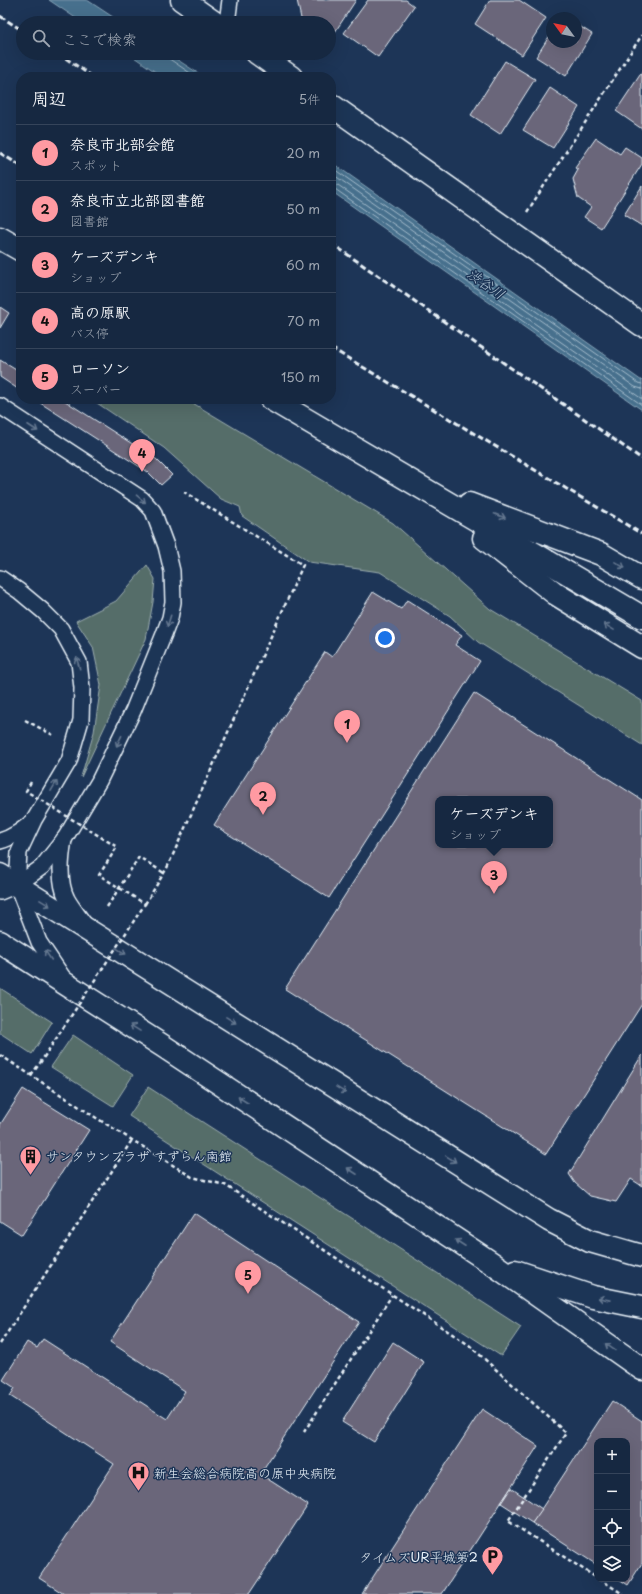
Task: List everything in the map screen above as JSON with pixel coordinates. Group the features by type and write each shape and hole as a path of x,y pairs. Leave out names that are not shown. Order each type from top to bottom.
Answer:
{"street":[{"path":"182,0 205,16"},
{"path":"267,60 284,72"},
{"path":"336,110 642,325"},
{"path":"0,238 16,247"},
{"path":"280,404 642,617"},
{"path":"411,482 601,554 642,578"},
{"path":"411,482 556,594 642,647"},
{"path":"6,884 88,931 548,1220 590,1241 642,1256"},
{"path":"0,942 169,1050 493,1264 642,1369"},
{"path":"493,1264 593,1297 642,1307"}],"lane":[{"path":"228,16 230,0"},
{"path":"0,406 142,499 153,511 166,546 172,571 173,602 170,618 134,711 100,781 65,838 42,867 6,884"},
{"path":"0,578 19,591 61,629 78,662 81,682 81,720 69,761 34,820 6,884"},
{"path":"0,841 7,840 20,832 34,820"},
{"path":"65,838 61,855 61,876 66,897 88,931"},
{"path":"6,884 39,942 70,987"}],"path":[{"path":"513,235 642,35"},
{"path":"31,1075 145,904 167,868 302,565 184,492"},
{"path":"25,720 54,735"},
{"path":"31,782 26,790 118,847 99,875 145,904"},
{"path":"107,907 139,857 164,873"},
{"path":"0,1055 98,1119 192,1177 225,1186 469,1345 566,1433 508,1521 594,1575"},
{"path":"0,1344 132,1140"},
{"path":"304,1432 392,1295"},
{"path":"604,1582 622,1594"}],"green space":[{"path":"98,404 194,404 393,523 490,609 642,701 642,745 478,642 450,616 380,572 309,562 242,516 240,507 221,499 164,448"},
{"path":"147,565 155,579 153,602 146,639 81,777 94,732 101,685 93,647 76,621 116,601"},
{"path":"0,988 52,1022 32,1054 0,1033"},
{"path":"73,1035 133,1075 113,1106 51,1067"},
{"path":"148,1087 521,1327 501,1356 129,1116"}],"water":[{"path":"49,0 87,0 111,16 73,16"},
{"path":"138,60 178,60 196,72 156,72"},
{"name":"渋谷川","path":"336,166 642,381 642,410 336,195"}],"building":[{"path":"297,0 356,0 336,30 336,16 300,16"},
{"path":"368,0 406,0 414,6 378,57 344,33"},
{"path":"490,0 519,0 546,18 522,55 475,24"},
{"path":"582,28 592,34 566,76 536,57 546,41 546,48 582,48"},
{"path":"505,61 535,79 500,134 471,115"},
{"path":"642,72 642,129 616,111"},
{"path":"550,88 579,107 553,148 523,130"},
{"path":"596,138 620,154 625,147 642,158 642,164 601,228 584,217 591,207 578,198 573,179 578,170 575,168"},
{"path":"642,186 642,226 624,215"},
{"path":"0,307 9,313 0,328"},
{"path":"0,360 16,370 16,388 0,377"},
{"path":"42,404 70,404 156,459 172,475 161,485 148,472"},
{"path":"373,592 401,609 407,600 462,635 455,645 480,661 329,898 214,825 325,652 332,657"},
{"path":"474,693 642,800 642,1004 546,1154 285,989"},
{"path":"642,1055 642,1186 631,1179 616,1202 590,1196 575,1183 569,1174"},
{"name":"サンタウンプラザ すずらん南館","path":"23,1089 89,1130 22,1235 0,1221 0,1125"},
{"path":"194,1213 359,1322 260,1474 308,1505 249,1594 64,1594 39,1578 114,1464 10,1396 15,1388 3,1380 27,1342 37,1348 43,1339 167,1419 185,1391 110,1342"},
{"path":"393,1342 424,1362 374,1442 342,1422"},
{"path":"612,1401 642,1421 642,1563 630,1582 630,1438 594,1438 594,1563 532,1523"},
{"path":"482,1409 538,1446 442,1594 362,1594"},
{"path":"511,1488 542,1509 532,1523 501,1503"}],"railway":[{"path":"0,16 16,26"},
{"path":"68,60 86,72"},
{"path":"0,153 16,163"},
{"path":"336,246 642,459"},
{"path":"336,351 642,534"}],"place":[{"name":"高の原駅","path":"142,472"},
{"name":"奈良市北部会館","path":"347,743"},
{"name":"奈良市立北部図書館","path":"263,815"},
{"name":"ケーズデンキ","path":"494,894"},
{"name":"サンタウンプラザ すずらん南館","path":"30,1176"},
{"name":"ローソン","path":"248,1294"},
{"name":"新生会総合病院高の原中央病院","path":"139,1492"},
{"name":"タイムズUR平城第2","path":"493,1576"}]}
